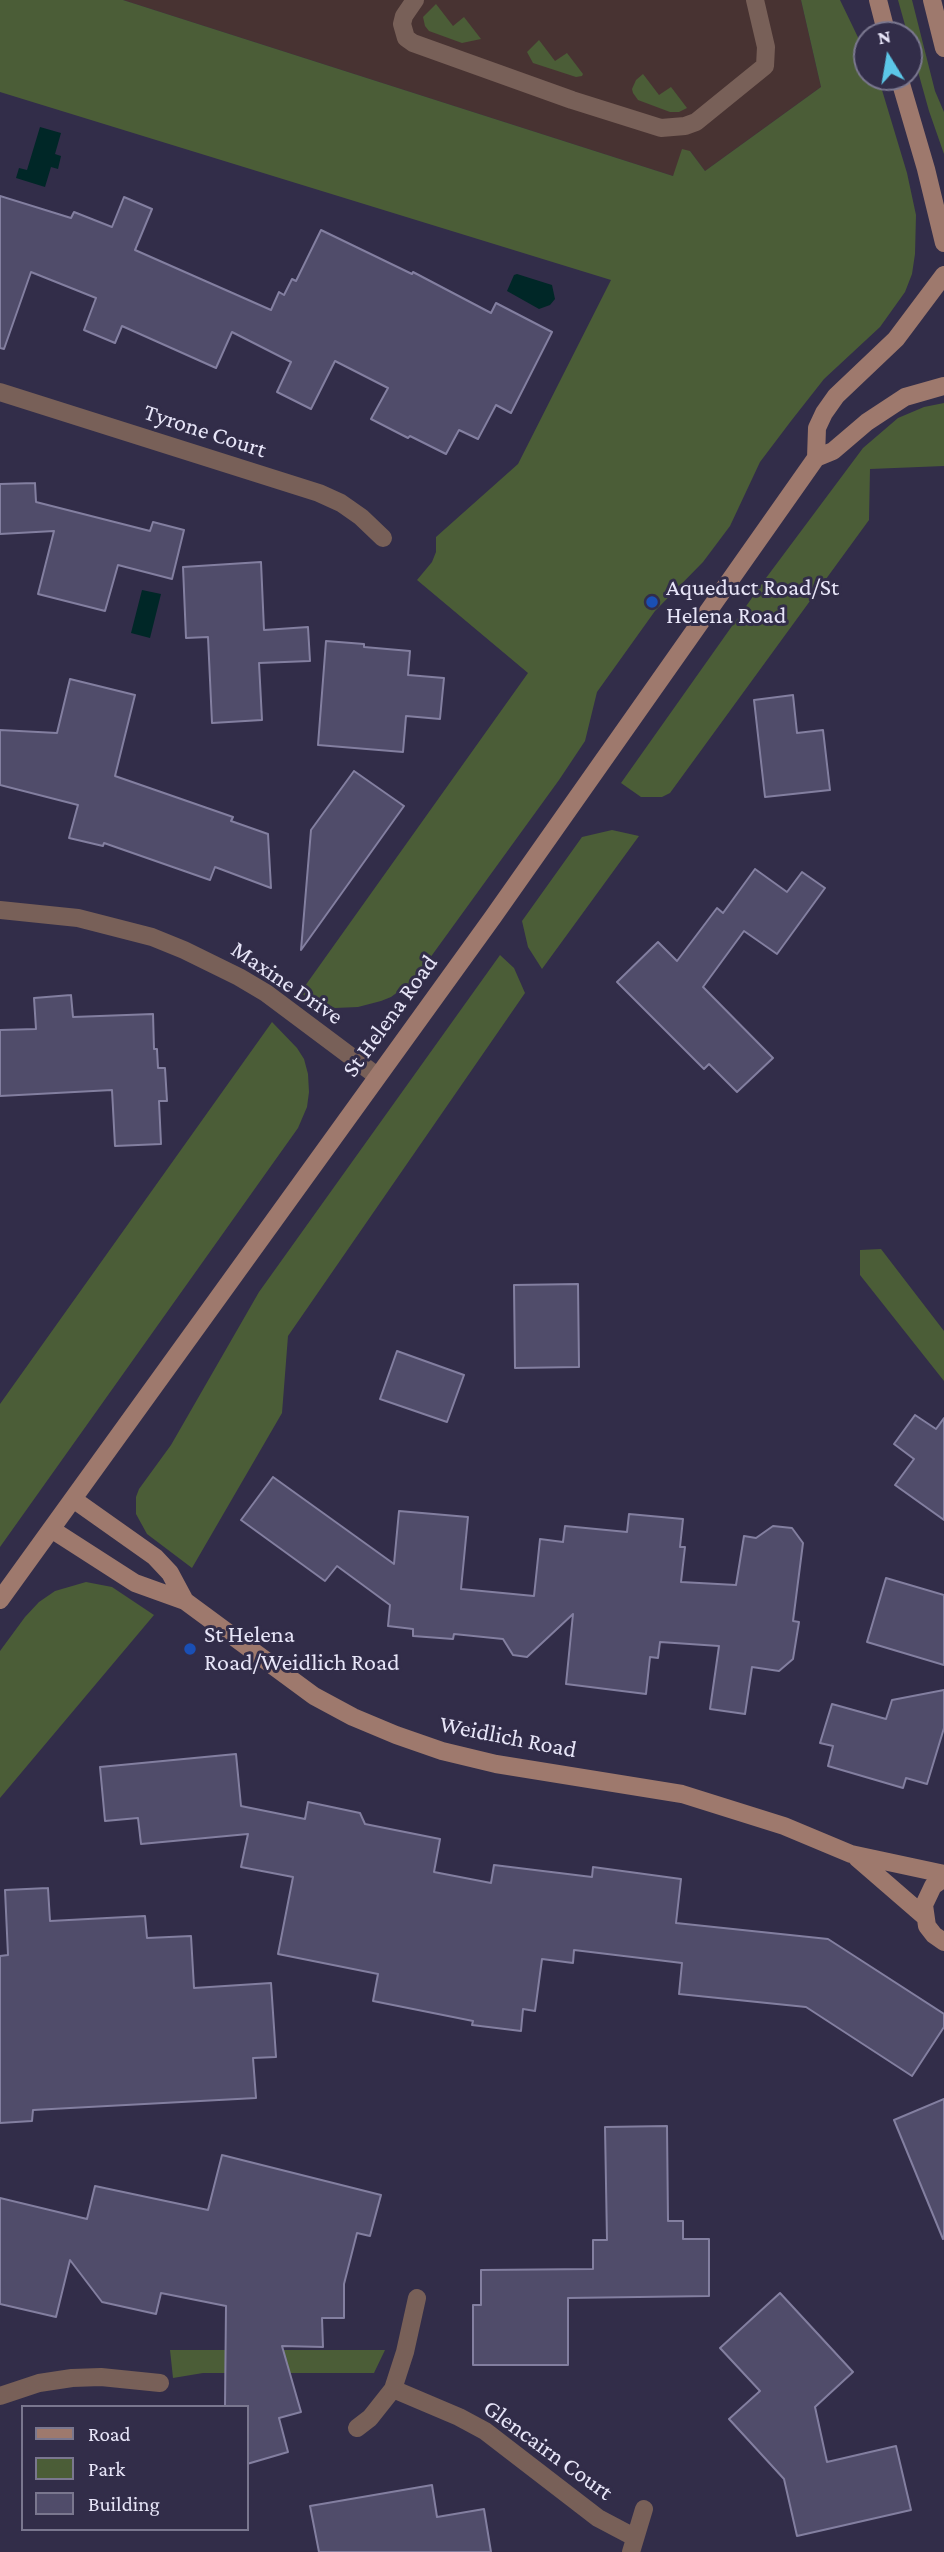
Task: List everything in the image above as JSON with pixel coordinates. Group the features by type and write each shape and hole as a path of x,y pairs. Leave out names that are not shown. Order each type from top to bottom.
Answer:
{"main road":[{"path":"878,0 883,21"},
{"path":"932,0 944,48"},
{"path":"903,91 944,243"},
{"name":"St Helena Road","path":"816,458 817,428 824,413 836,396 896,339 944,275"},
{"name":"St Helena Road","path":"0,1600 501,906 816,458 839,446 867,422 905,397 944,386"},
{"name":"Weidlich Road","path":"73,1499 155,1557 170,1573 184,1601"},
{"name":"Weidlich Road","path":"51,1529 135,1583 184,1601 314,1696 353,1717 396,1735 442,1751 496,1763 682,1794 760,1818 851,1854 944,1876"},
{"name":"Weidlich Road","path":"851,1854 924,1916 927,1926 944,1942"},
{"path":"924,1916 927,1895 944,1876"}],"street":[{"path":"415,0 404,16 402,31 413,43 572,100 652,126 671,127 696,122 765,66 766,47 755,0"},
{"name":"Tyrone Court","path":"0,391 319,493 341,503 383,538"},
{"name":"Maxine Drive","path":"0,910 78,918 116,927 184,950 239,976 266,993 377,1076"},
{"path":"357,2428 370,2418 393,2389 405,2352 417,2298"},
{"path":"0,2396 39,2383 72,2378 101,2377 160,2383"},
{"name":"Glencairn Court","path":"393,2389 485,2431 632,2544 644,2509"}],"shaded area":[{"path":"123,0 801,0 821,87 705,171 690,151 673,176"},
{"path":"40,127 61,133 55,154 61,156 58,169 51,167 45,187 16,178 19,168 27,170"},
{"path":"517,274 552,285 555,299 550,305 539,309 507,291"},
{"path":"142,590 161,594 150,638 131,633"}],"green space":[{"path":"0,0 123,0 673,176 682,149 690,151 705,171 821,87 801,0 840,0 853,27 853,91 882,91 907,173 916,215 915,254 912,274 905,292 880,327 824,379 760,462 730,526 703,562 655,611 597,692 585,741 559,780 414,980 391,997 358,1007 335,1008 300,993 528,673 417,580 432,562 436,552 436,537 518,464 611,280 0,92"},
{"path":"898,0 912,0 917,21 904,21"},
{"path":"436,4 453,26 464,17 481,39 462,43 429,31 423,17"},
{"path":"539,40 555,61 567,53 582,76 576,77 533,63 527,52"},
{"path":"923,44 935,91 944,112 944,154 923,90"},
{"path":"643,74 659,95 671,87 687,108 670,112 638,100 632,89"},
{"path":"944,403 944,466 870,469 869,520 670,793 662,797 641,797 621,783 766,578 863,448 898,418 924,407"},
{"path":"612,830 639,836 542,969 528,947 522,921 582,837"},
{"path":"500,955 514,968 525,993 288,1336 282,1413 192,1568 147,1534 136,1514 139,1489 171,1445 259,1292"},
{"path":"272,1022 297,1048 304,1059 308,1074 307,1107 298,1128 0,1547 0,1404"},
{"path":"881,1249 944,1331 944,1381 860,1275 860,1250"},
{"path":"86,1582 112,1587 154,1615 0,1798 0,1651 39,1602 55,1591"},
{"path":"170,2350 385,2350 374,2373 203,2373 173,2378"}],"building":[{"path":"0,196 71,218 74,212 112,227 124,197 152,209 135,250 271,310 279,292 284,295 292,279 296,281 321,230 412,274 413,272 491,313 496,303 552,332 511,413 496,405 478,439 459,430 446,454 371,419 388,388 335,361 311,409 277,392 291,362 232,332 216,368 122,326 115,343 84,330 96,298 31,272 4,349 0,348"},
{"path":"35,483 36,502 150,531 153,522 184,530 172,579 118,565 105,611 38,594 54,531 0,534 0,484"},
{"path":"261,562 264,630 308,627 310,661 259,663 262,720 212,723 208,637 186,638 183,567"},
{"path":"326,641 410,651 408,675 444,678 440,719 406,716 403,752 318,745"},
{"path":"70,679 135,695 115,776 233,817 231,821 268,834 271,888 215,867 210,880 104,843 103,846 69,838 78,805 0,785 0,730 57,733"},
{"path":"793,695 797,733 823,730 830,790 765,797 754,700"},
{"path":"354,771 404,806 301,950 311,830"},
{"path":"755,869 787,892 802,872 825,888 777,954 744,931 703,987 773,1058 737,1092 709,1064 704,1069 617,982 658,942 677,961 717,908 723,913"},
{"path":"71,995 73,1017 153,1014 154,1049 157,1049 158,1068 165,1068 167,1101 159,1101 161,1144 115,1146 112,1090 0,1096 0,1030 36,1029 34,998"},
{"path":"578,1284 579,1367 515,1368 514,1285"},
{"path":"397,1351 464,1375 447,1422 380,1399"},
{"path":"915,1415 936,1429 944,1418 944,1520 895,1485 914,1459 894,1444"},
{"path":"273,1477 394,1564 399,1511 468,1517 461,1589 534,1596 540,1539 563,1542 565,1526 627,1532 629,1514 683,1519 680,1547 685,1547 681,1582 736,1585 744,1536 756,1538 773,1526 792,1528 803,1543 793,1621 799,1622 793,1659 779,1671 752,1667 745,1714 710,1709 719,1646 660,1642 658,1658 650,1657 646,1694 566,1684 573,1614 527,1657 513,1655 503,1639 454,1634 453,1639 413,1636 413,1629 388,1626 390,1605 337,1566 325,1581 241,1520"},
{"path":"886,1578 944,1595 944,1665 867,1642"},
{"path":"944,1690 944,1728 927,1784 906,1778 903,1788 828,1766 833,1746 820,1743 832,1704 886,1719 892,1700"},
{"path":"236,1754 241,1806 305,1819 308,1802 360,1813 365,1824 440,1839 434,1872 491,1883 494,1865 592,1877 593,1867 681,1879 676,1923 828,1939 944,2014 944,2027 912,2076 806,2007 679,1994 682,1963 574,1950 573,1963 542,1959 535,2011 523,2009 521,2031 472,2025 473,2021 373,2001 378,1974 278,1954 293,1877 241,1867 248,1834 141,1844 138,1818 105,1821 100,1767"},
{"path":"48,1888 50,1921 145,1916 147,1938 191,1936 194,1988 271,1983 276,2057 253,2058 256,2098 33,2110 32,2121 0,2123 0,1956 8,1955 5,1890"},
{"path":"944,2099 944,2238 943,2239 894,2120"},
{"path":"667,2126 668,2221 683,2221 683,2239 709,2239 709,2296 568,2298 568,2365 473,2365 473,2305 481,2305 481,2270 593,2269 593,2240 607,2240 605,2127"},
{"path":"222,2155 381,2195 370,2236 357,2233 344,2284 344,2318 322,2318 323,2347 282,2346 301,2412 279,2418 288,2452 248,2464 248,2405 225,2405 226,2306 161,2293 156,2314 102,2302 70,2260 56,2317 0,2304 0,2198 87,2219 95,2186 208,2210"},
{"path":"780,2293 853,2372 815,2407 827,2462 896,2446 911,2510 797,2536 784,2479 729,2419 760,2391 720,2348"},
{"path":"432,2485 437,2517 484,2509 491,2552 319,2552 310,2506"}],"place":[{"name":"Aqueduct Road/St Helena Road","path":"652,602"},
{"name":"St Helena Road/Weidlich Road","path":"190,1649"}]}
